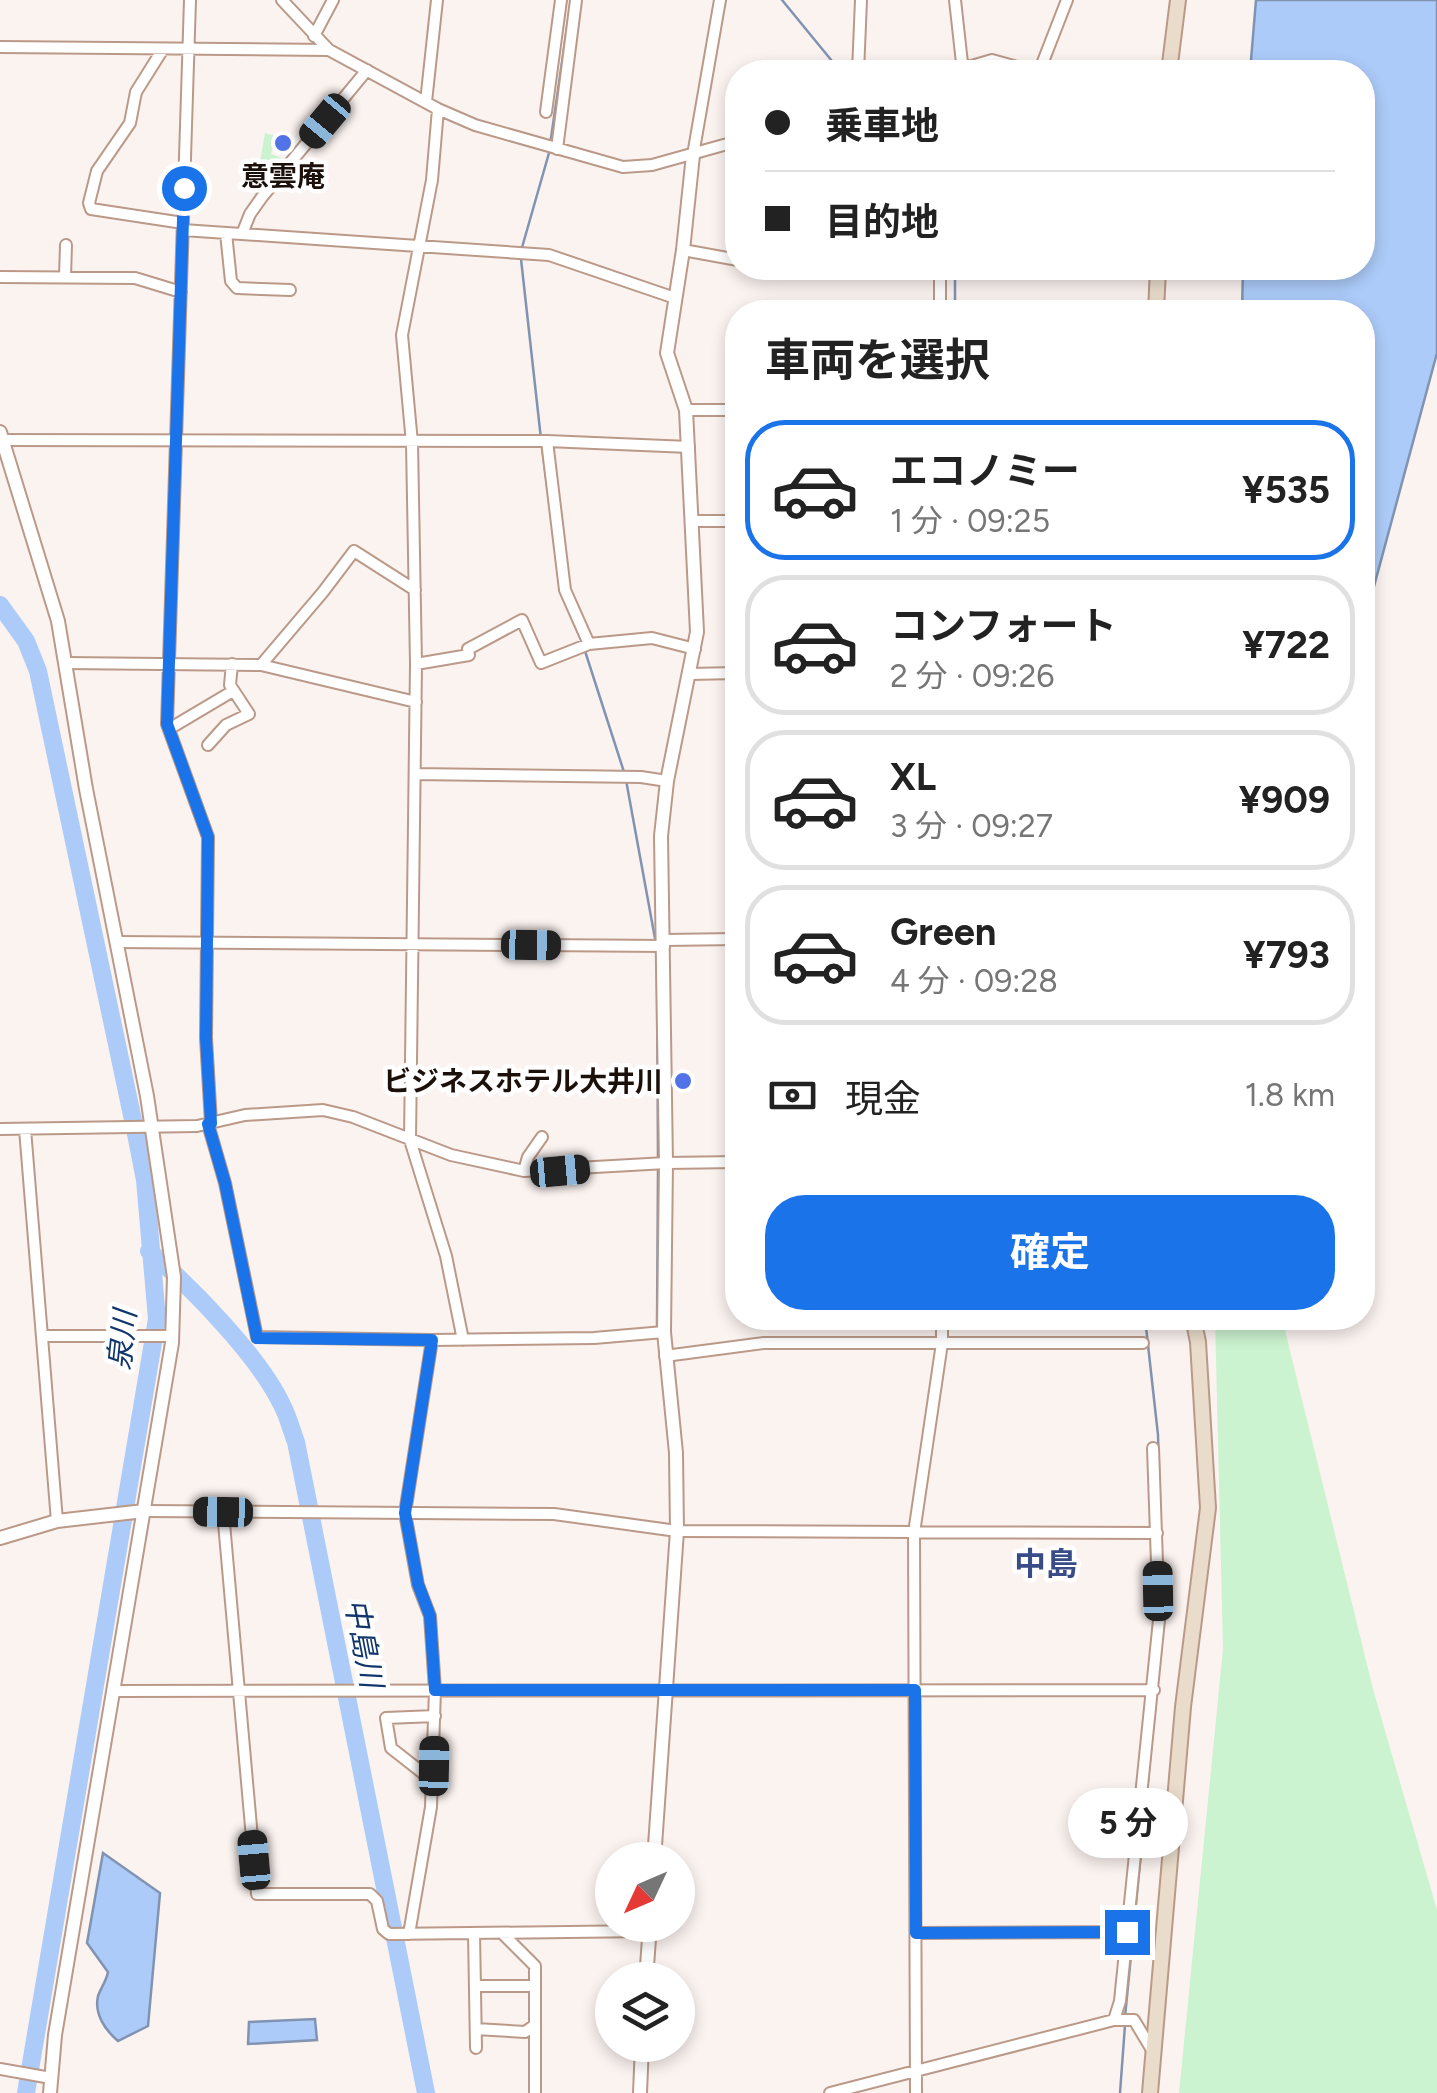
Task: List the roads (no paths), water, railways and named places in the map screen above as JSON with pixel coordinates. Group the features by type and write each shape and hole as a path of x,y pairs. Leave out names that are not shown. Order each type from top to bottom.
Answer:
{"main road":[{"path":"1170,60 1178,0"},
{"path":"1150,2093 1183,1707 1208,1508 1196,1330"}],"street":[{"path":"190,0 168,728 208,837 209,1124 257,1338 463,1340 594,1338 664,1332"},
{"path":"282,0 329,50 438,110 542,145 623,167 652,165 725,145"},
{"path":"314,36 333,0"},
{"path":"426,102 437,0"},
{"path":"546,112 561,0"},
{"path":"557,149 576,0"},
{"path":"655,1842 677,1531 676,1453 664,1332 662,836 667,781 698,632 686,410 666,353 693,155 720,0"},
{"path":"858,60 860,0"},
{"path":"956,0 959,60"},
{"path":"1042,60 1067,0"},
{"path":"0,48 329,50"},
{"path":"163,49 136,92 130,122 98,171 89,203 91,209 226,233 549,255 675,298"},
{"path":"242,234 262,197 367,70"},
{"path":"438,110 432,180 402,336 412,443 416,664 410,1140 446,1256 463,1340"},
{"path":"226,233 232,281 237,288 290,290"},
{"path":"65,277 66,245"},
{"path":"683,250 725,258"},
{"path":"0,277 135,278 181,292"},
{"path":"686,410 725,410"},
{"path":"0,2070 50,2083 172,1336 174,1278 151,1127 58,620 1,437 689,446"},
{"path":"543,442 566,590 585,645"},
{"path":"692,522 725,521"},
{"path":"261,665 354,551 415,590"},
{"path":"416,664 469,655 468,649 522,620 541,663 585,645 652,638 695,649"},
{"path":"65,662 261,665 416,702"},
{"path":"208,745 226,725 249,714 230,685 232,664"},
{"path":"689,674 725,673"},
{"path":"168,728 234,691"},
{"path":"414,774 618,776 667,781"},
{"path":"116,942 660,944 725,940"},
{"path":"0,1129 209,1124 245,1115 323,1110 353,1117 452,1156 524,1171 725,1162"},
{"path":"25,1128 56,1521"},
{"path":"524,1171 542,1136"},
{"path":"916,2093 914,1533 942,1330"},
{"path":"42,1336 172,1336"},
{"path":"409,1934 433,1781 435,1690 430,1616 418,1584 405,1513 432,1340"},
{"path":"665,1356 764,1343 1144,1342"},
{"path":"1116,2020 1159,1620 1153,1448"},
{"path":"0,1538 56,1521 103,1513 298,1510 554,1514 677,1531 1157,1533"},
{"path":"223,1512 257,1894 370,1894 377,1901 383,1930 389,1934 595,1929"},
{"path":"114,1691 1154,1690"},
{"path":"433,1781 390,1748 386,1718 434,1716"},
{"path":"502,1932 535,1966 535,2093"},
{"path":"916,1933 1127,1932"},
{"path":"474,1933 476,2048"},
{"path":"475,1986 535,1986"},
{"path":"830,2093 1116,2020 1132,2020 1153,2052"},
{"path":"476,2029 526,2032 535,2024"},
{"path":"640,2093 641,2062"}],"water":[{"path":"1256,0 1437,0 1437,353 1375,583 1375,300 1242,300 1243,280 1375,280 1375,60 1251,60"},
{"path":"103,1853 160,1893 148,2026 118,2041 105,2027 98,2009 98,1996 108,1972 87,1943"},
{"path":"315,2019 317,2040 248,2044 249,2022"}],"waterway":[{"path":"550,145 571,0"},
{"path":"782,0 831,60"},
{"path":"521,251 549,153"},
{"path":"521,259 541,439"},
{"path":"955,280 955,300"},
{"path":"542,447 552,524"},
{"name":"泉川","path":"0,605 26,641 38,671 145,1180 157,1319 26,2093"},
{"path":"572,619 583,644"},
{"path":"585,651 624,772"},
{"path":"626,780 656,944"},
{"path":"657,967 658,1159"},
{"path":"657,1326 658,1167"},
{"name":"中島川","path":"149,1251 241,1344 282,1405 296,1442 426,2093"},
{"path":"1146,1330 1158,1435 1163,1604"},
{"path":"1125,2017 1163,1627"},
{"path":"1120,2093 1125,2025"}],"place":[{"name":"意雲庵","path":"283,143"},
{"name":"ビジネスホテル大井川","path":"683,1081"}],"district":[{"name":"中島","path":"1046,1564"}]}
